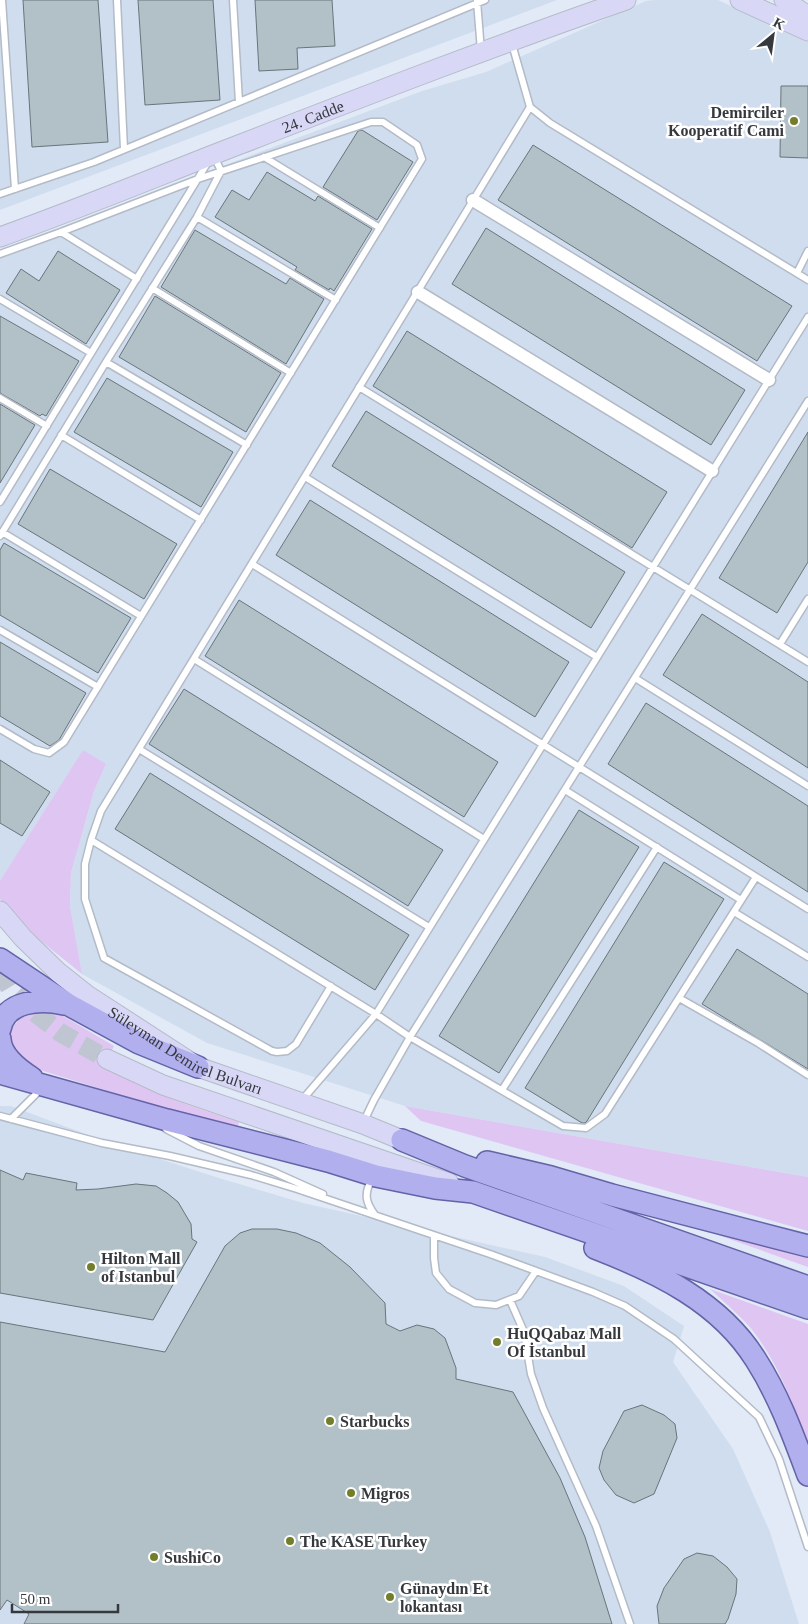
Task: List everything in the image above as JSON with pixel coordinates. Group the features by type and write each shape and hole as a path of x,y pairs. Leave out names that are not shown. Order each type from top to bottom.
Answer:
{"main road":[{"name":"24. Cadde","path":"0,237 217,163 511,40 626,0"},
{"path":"740,0 808,31"},
{"path":"784,0 808,16"},
{"name":"Süleyman Demirel Bulvarı","path":"0,911 33,949 87,995 198,1066 363,1124 402,1140"},
{"path":"0,960 69,1005 139,1043 198,1066"},
{"path":"0,1030 5,1016 18,1006 31,1002 49,1001 69,1005"},
{"path":"0,1039 0,1045 8,1058 28,1076 44,1086"},
{"name":"Süleyman Demirel Bulvarı","path":"107,1059 163,1084 473,1192"},
{"path":"0,1073 144,1114 328,1161 376,1176 435,1188 473,1192 808,1308"},
{"path":"402,1140 551,1177 612,1195 808,1246"},
{"path":"402,1140 465,1166 808,1286"},
{"path":"473,1192 517,1218 620,1258 655,1274 700,1301 718,1316 755,1358 771,1385 786,1417 808,1475"}],"street":[{"path":"474,200 769,380"},
{"path":"418,292 712,471"}],"lane":[{"path":"2,0 15,189"},
{"path":"118,0 124,149"},
{"path":"232,0 239,102"},
{"path":"0,194 94,162 485,0"},
{"path":"477,2 481,52"},
{"path":"511,40 530,107 550,123 808,280"},
{"path":"331,986 296,1044 287,1051 272,1051 104,958 84,899 84,864 101,811 530,107"},
{"path":"0,501 198,179 217,163 264,157 371,122 384,122 417,145 422,159 64,742 49,753 34,749 0,729"},
{"path":"264,157 380,228"},
{"path":"0,254 198,179 217,163"},
{"path":"141,616 1,534 197,217 217,163"},
{"path":"197,217 336,300"},
{"path":"61,232 137,279"},
{"path":"796,273 808,251"},
{"path":"152,288 291,373"},
{"path":"0,300 91,353"},
{"path":"299,1103 376,1014 808,317"},
{"path":"106,362 247,445"},
{"path":"360,387 808,662"},
{"path":"0,398 46,426"},
{"path":"363,1124 374,1100 410,1037 808,400"},
{"path":"61,435 201,520"},
{"path":"305,477 597,657"},
{"path":"252,564 808,909"},
{"path":"780,644 808,599"},
{"path":"0,630 98,687"},
{"path":"194,658 484,839"},
{"path":"635,678 808,786"},
{"path":"139,748 429,927"},
{"path":"565,790 741,900"},
{"path":"91,840 331,986 410,1037 563,1126 586,1128 605,1114 756,877"},
{"path":"502,1090 656,847"},
{"path":"734,912 808,956"},
{"path":"679,998 758,1043 808,1075"},
{"path":"11,1119 44,1086"},
{"path":"144,1114 170,1131 199,1146 274,1172 348,1206"},
{"path":"0,1116 102,1143 170,1156 251,1175 490,1254 593,1292 625,1306 674,1339 759,1417 779,1459 808,1547"},
{"path":"376,1176 366,1189 366,1200 369,1208 376,1216"},
{"path":"434,1237 436,1273 449,1289 475,1303 496,1305 519,1296 536,1271"},
{"path":"510,1300 524,1332 531,1374 543,1408 596,1526 630,1624"}],"shaded area":[{"path":"0,0 557,0 0,210"},
{"path":"718,0 808,42 808,1177 405,1106 207,1043 82,974 70,906 71,873 94,791 106,764 0,881 0,250 422,91 486,72 646,1"},
{"path":"83,750 106,764 94,791 71,873 70,906 82,974 41,941 8,909 0,899 0,881"},
{"path":"38,1011 50,1011 60,1014 114,1046 104,1067 120,1076 187,1105 239,1122 237,1129 191,1117 40,1070 16,1052 10,1032 21,1018"},
{"path":"0,1106 11,1106 104,1141 303,1203 545,1257 624,1286 684,1326 673,1362 733,1449 770,1532 799,1624 0,1624"},
{"path":"405,1106 808,1177 808,1231 421,1121"},
{"path":"673,1219 808,1256 808,1267"},
{"path":"710,1289 808,1324 808,1446 776,1368 759,1339 749,1326"}],"building":[{"path":"23,0 98,0 108,142 32,147"},
{"path":"138,0 213,0 220,100 145,105"},
{"path":"255,0 332,0 335,46 297,48 298,69 259,71"},
{"name":"Demirciler Kooperatif Cami","path":"781,86 808,86 808,158 780,157"},
{"path":"362,130 413,162 377,220 323,187 358,131"},
{"path":"533,145 792,306 757,361 498,200"},
{"path":"267,172 315,201 318,196 372,229 334,291 295,270 297,267 215,217 232,190 249,200"},
{"path":"486,228 745,390 711,445 452,284"},
{"path":"195,230 286,284 290,278 324,299 286,364 161,287"},
{"path":"58,251 120,290 86,344 6,293 21,269 39,281"},
{"path":"155,296 281,373 246,432 119,357"},
{"path":"0,316 79,361 46,416 42,414 40,416 0,393"},
{"path":"407,331 667,492 632,548 373,386"},
{"path":"107,378 233,452 201,507 74,432"},
{"path":"0,404 35,425 0,483"},
{"path":"366,411 625,572 591,628 332,466"},
{"path":"808,432 808,562 777,613 719,578"},
{"path":"50,469 177,544 144,599 18,524"},
{"path":"310,500 569,662 535,717 276,555"},
{"path":"4,543 131,618 98,673 0,615 0,550"},
{"path":"239,600 498,762 464,817 205,656"},
{"path":"702,614 808,682 808,768 663,675"},
{"path":"0,642 86,693 59,740 50,746 0,716"},
{"path":"184,689 443,850 408,906 149,744"},
{"path":"646,703 808,806 808,892 608,764"},
{"path":"0,760 50,792 22,836 0,823"},
{"path":"150,773 409,935 375,990 115,829"},
{"path":"579,810 639,847 499,1073 439,1036"},
{"path":"664,862 724,899 587,1121 582,1123 525,1088"},
{"path":"737,949 808,994 808,1069 702,1004"},
{"name":"Hilton Mall of Istanbul","path":"0,1170 23,1180 26,1173 77,1183 76,1190 136,1184 156,1186 178,1202 191,1224 192,1239 197,1242 153,1320 0,1293"},
{"path":"252,1229 277,1229 296,1233 320,1243 350,1267 385,1303 386,1324 400,1331 417,1325 434,1329 445,1338 456,1368 456,1379 513,1392 560,1478 585,1537 612,1624 24,1624 29,1614 7,1600 0,1610 0,1322 165,1352 225,1246 240,1233"},
{"path":"642,1405 664,1415 675,1424 677,1438 654,1494 634,1503 616,1495 604,1480 599,1468 603,1451 624,1411"},
{"path":"697,1553 713,1556 727,1567 737,1579 736,1594 728,1619 725,1624 659,1624 657,1606 664,1588 684,1559"}],"tunnel":[{"path":"0,971 10,988 38,1015 61,1033 107,1059"}],"place":[{"name":"Demirciler Kooperatif Cami","path":"794,121"},
{"name":"Hilton Mall of Istanbul","path":"91,1267"},
{"name":"HuQQabaz Mall Of İstanbul","path":"497,1342"},
{"name":"Starbucks","path":"330,1421"},
{"name":"Migros","path":"351,1493"},
{"name":"The KASE Turkey","path":"290,1541"},
{"name":"SushiCo","path":"154,1557"},
{"name":"Günaydın Et lokantası","path":"390,1597"}]}
